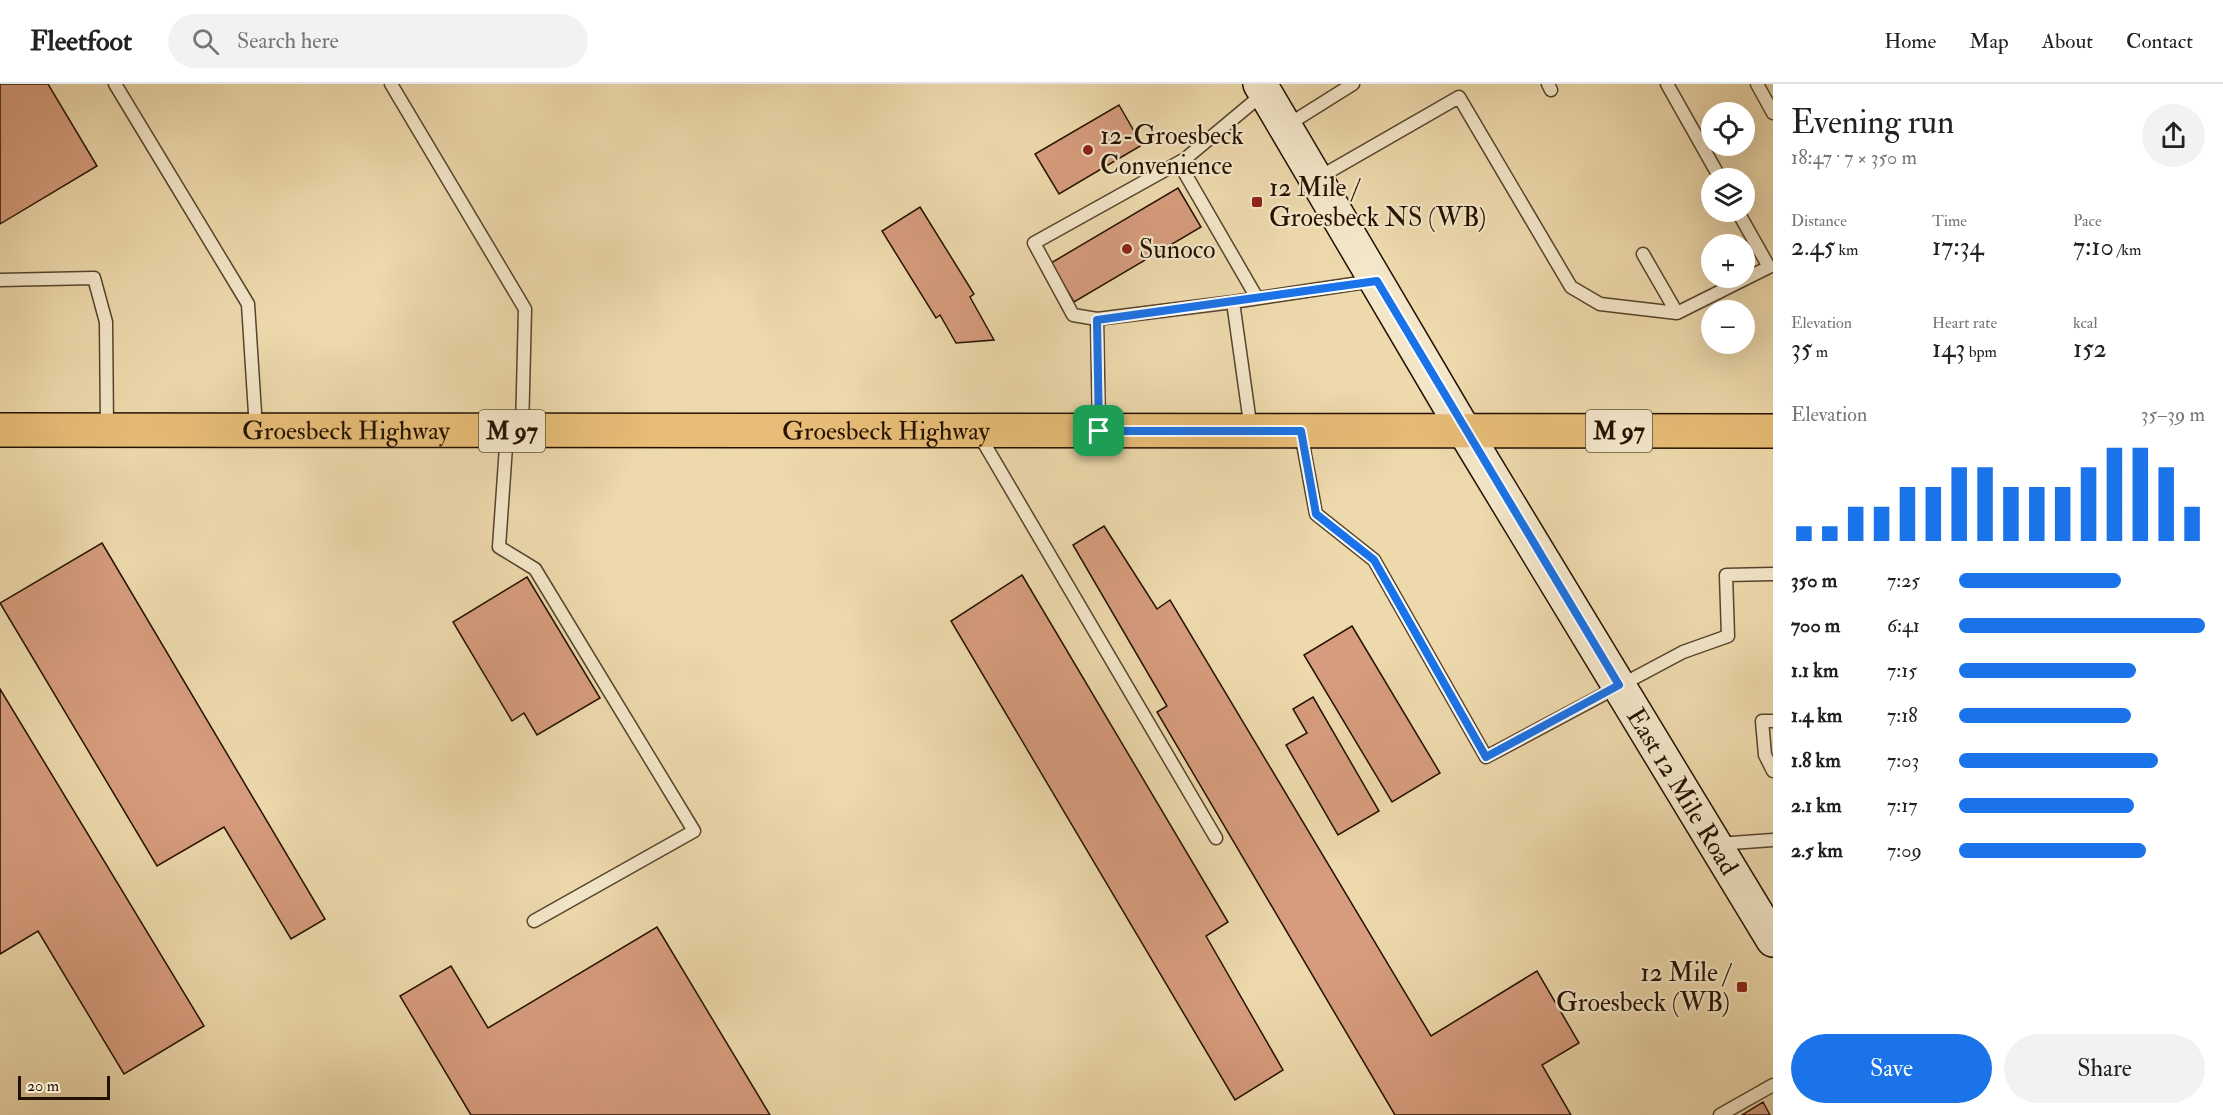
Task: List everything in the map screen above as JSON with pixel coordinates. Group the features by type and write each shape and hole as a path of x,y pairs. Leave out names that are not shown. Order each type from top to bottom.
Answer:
{"main road":[{"name":"East 12 Mile Road","path":"1262,88 1465,432 1773,940"},
{"name":"Groesbeck Highway","path":"0,430 1773,431"}],"lane":[{"path":"115,84 248,304 256,430"},
{"path":"391,84 525,309 515,431 499,546 535,569 694,831 534,921"},
{"path":"1285,127 1353,84"},
{"path":"1667,84 1714,168"},
{"path":"1757,84 1773,113"},
{"path":"1262,88 1179,163 1034,243 1073,315 1097,320 1377,281"},
{"path":"1316,179 1460,90 1571,287 1600,304 1677,313 1771,269 1744,222"},
{"path":"1179,163 1257,298"},
{"path":"1643,254 1677,313"},
{"path":"0,280 94,278 106,322 107,430"},
{"path":"1233,302 1251,431"},
{"path":"1097,320 1099,431"},
{"path":"977,431 1215,838"},
{"path":"1301,431 1316,514 1374,560 1486,757 1683,652 1728,636 1726,574 1773,574"},
{"path":"1773,721 1762,721 1765,755 1773,771"},
{"path":"1716,845 1773,840"},
{"path":"1720,1115 1773,1085"}],"building":[{"path":"0,84 48,84 97,166 0,224"},
{"path":"1119,105 1142,145 1059,194 1035,154"},
{"path":"1178,188 1201,227 1074,302 1051,263"},
{"path":"920,207 974,294 970,297 994,340 956,343 940,315 936,318 882,231"},
{"path":"1104,526 1157,609 1170,600 1431,1036 1537,971 1579,1043 1542,1065 1571,1115 1395,1115 1157,712 1167,706 1073,545"},
{"path":"102,543 325,919 291,939 224,827 157,866 0,603"},
{"path":"1022,575 1228,922 1206,936 1283,1070 1235,1100 951,621"},
{"path":"527,577 600,698 537,735 524,713 512,721 453,622"},
{"path":"1352,626 1440,773 1392,802 1304,655"},
{"path":"0,689 204,1026 124,1074 38,931 0,954"},
{"path":"1313,697 1379,811 1338,835 1286,745 1307,733 1293,709"},
{"path":"657,927 770,1115 471,1115 400,996 451,966 488,1028"},
{"path":"1763,1102 1770,1115 1742,1115"}],"place":[{"name":"12-Groesbeck Convenience","path":"1088,150"},
{"name":"12 Mile / Groesbeck NS (WB)","path":"1257,202"},
{"name":"Sunoco","path":"1127,249"},
{"name":"12 Mile / Groesbeck (WB)","path":"1742,987"}],"route":[{"path":"1377,281 1465,432 1619,685 1486,757 1374,560 1316,514 1301,431 1099,431 1097,320 1377,281"}]}
